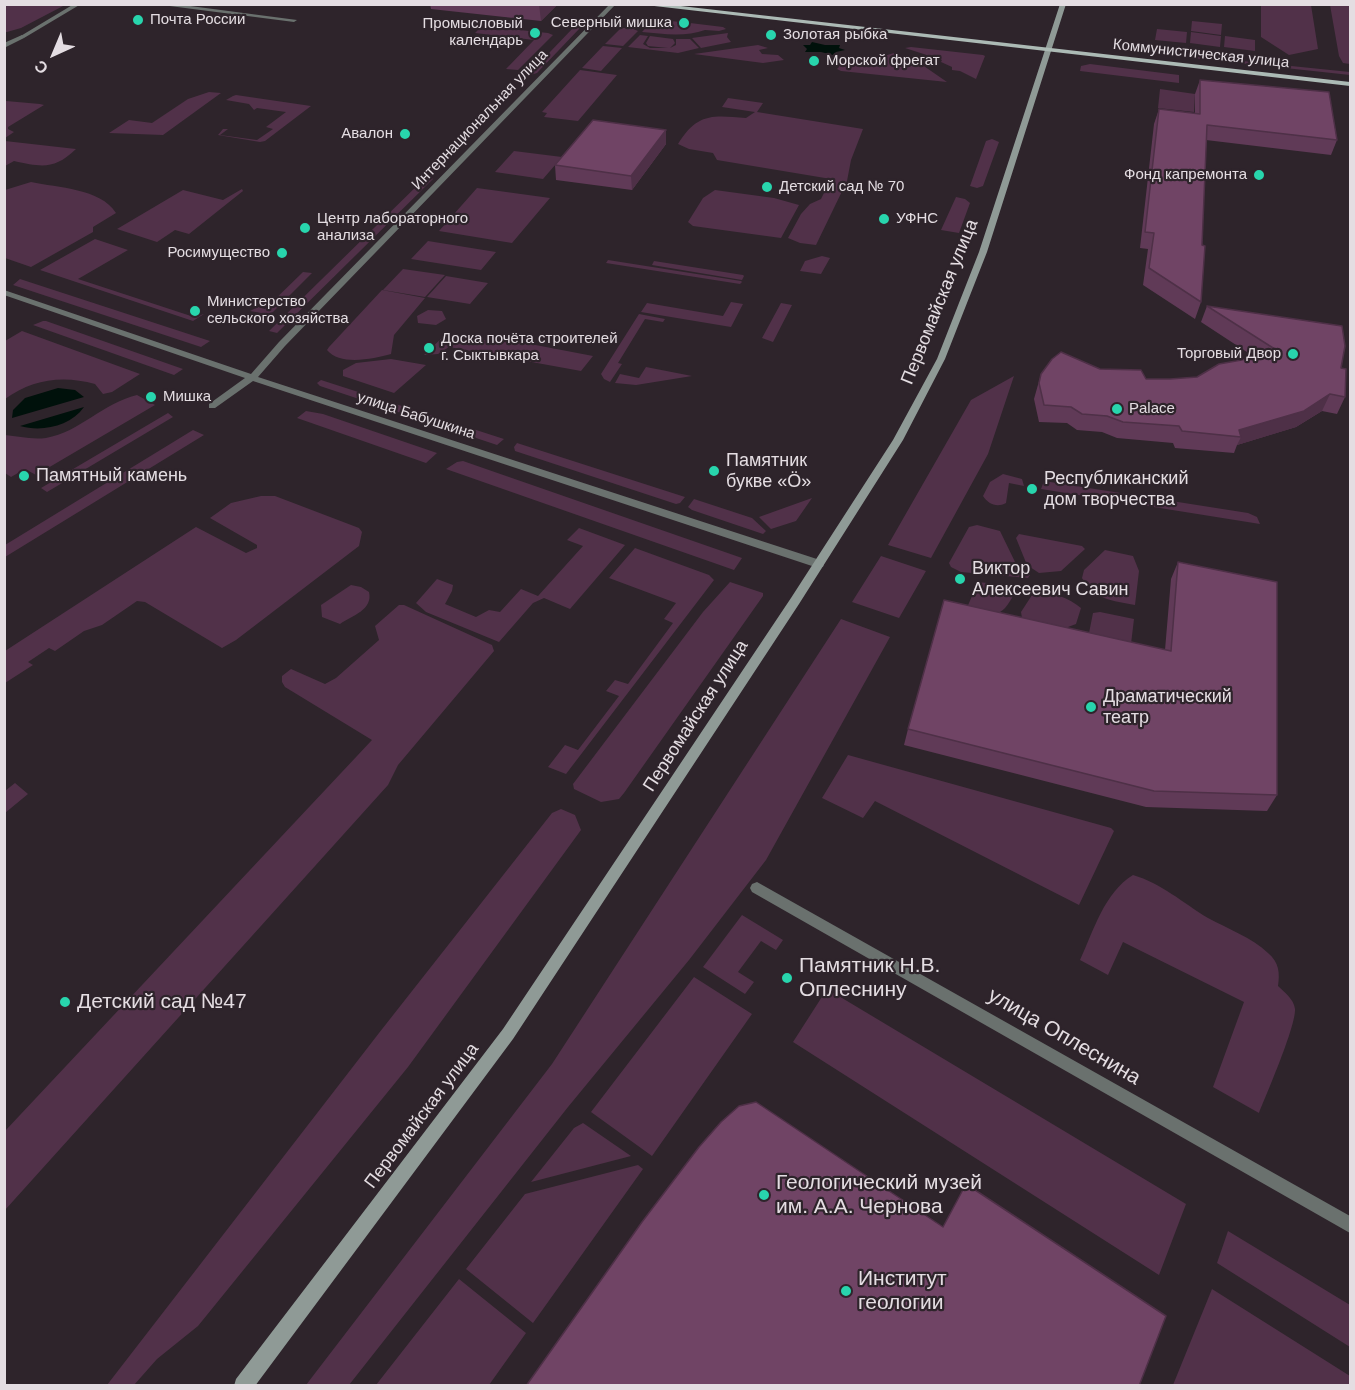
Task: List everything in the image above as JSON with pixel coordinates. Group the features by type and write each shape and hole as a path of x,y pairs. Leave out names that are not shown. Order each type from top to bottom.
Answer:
{"main road":[{"name":"Коммунистическая улица","path":"640,4 1350,84"},
{"name":"Первомайская улица","path":"243,1386 508,1034 819,564 898,440 941,359 983,252 1063,4"},
{"name":"Коммунистическая улица","path":"1049,49 1350,79"}],"street":[{"path":"4,46 79,4"},
{"path":"156,4 294,20"},
{"path":"211,11 220,4"},
{"name":"Интернациональная улица","path":"212,406 253,377 282,344 614,4"},
{"path":"4,34 22,37"},
{"name":"улица Бабушкина","path":"4,292 253,377 819,564"},
{"name":"улица Оплеснина","path":"757,888 1350,1225"}],"shaded area":[{"path":"5,4 65,5 21,28 5,32"},
{"path":"1261,5 1311,5 1318,49 1289,55 1261,37"},
{"path":"1330,5 1350,5 1350,64 1343,63 1339,56"},
{"path":"654,19 680,22 684,25 690,23 726,29 682,34 642,32"},
{"path":"1192,21 1222,24 1221,35 1191,31"},
{"path":"573,28 580,28 537,73 527,76"},
{"path":"621,28 638,31 623,46 605,44"},
{"path":"510,29 553,35 518,70 506,69 534,40 475,33 478,30"},
{"path":"1157,29 1187,32 1186,43 1155,40"},
{"path":"1191,32 1221,36 1220,47 1190,43"},
{"path":"728,33 727,37 731,42 701,48 692,38"},
{"path":"640,35 648,36 643,44 650,48 668,48 648,46 646,43 650,36 673,39 675,43 670,48 676,45 676,39 690,39 699,48 678,53 628,47"},
{"path":"1225,36 1255,40 1255,51 1224,47"},
{"path":"812,42 840,45 839,48 845,50 833,55 805,52 807,49 803,45 810,45"},
{"path":"758,45 768,48 759,50 762,54 778,55 784,60 763,63 694,54"},
{"path":"603,46 622,48 601,71 582,68"},
{"path":"905,48 985,56 976,79 960,71 952,70 952,67 941,62 942,60"},
{"path":"1119,50 1350,72 1350,75"},
{"path":"894,53 918,62 947,82 841,71 837,69 839,67 832,64 871,60"},
{"path":"1090,64 1179,75 1179,83 1080,71 1081,66"},
{"path":"580,70 617,75 578,121 544,117 547,113 542,112"},
{"path":"1160,89 1195,94 1194,112 1158,108"},
{"path":"209,92 221,93 163,135 109,133 129,120 152,123 188,99"},
{"path":"236,95 311,106 265,141 260,142 218,135 223,129 228,129 220,135 257,140 273,129 266,127 286,112 257,108 254,110 249,104 226,100"},
{"path":"728,98 763,103 757,112 863,129 851,160 847,181 816,245 800,243 788,238 801,214 810,204 821,199 831,179 717,160 713,153 689,149 678,144 692,126 706,118 724,116 746,118 755,112 722,107"},
{"path":"6,101 44,105 8,127 14,132 5,138"},
{"path":"992,139 999,142 983,186 977,188 970,186 986,141"},
{"path":"5,141 76,149 54,164 32,165 14,161 5,166"},
{"path":"514,151 562,157 543,179 495,172"},
{"path":"428,175 433,179 277,333 269,331"},
{"path":"31,182 78,190 100,198 116,213 93,227 93,232 31,267 5,258 5,190"},
{"path":"477,188 550,198 512,243 439,231"},
{"path":"242,189 243,191 189,234 175,230 157,242 117,229 183,190 223,200"},
{"path":"715,190 774,198 799,205 781,238 693,226 688,222 703,198"},
{"path":"956,197 970,203 959,233 941,230"},
{"path":"95,239 128,250 78,279 194,317 204,314 193,321 40,270"},
{"path":"428,241 496,252 481,270 411,259"},
{"path":"822,256 830,258 821,274 800,271 805,261"},
{"path":"608,260 742,282 740,284 606,263"},
{"path":"654,261 744,276 742,280 652,265"},
{"path":"403,269 445,275 425,297 383,290"},
{"path":"303,272 312,273 273,312 267,314 250,311 258,307 265,309"},
{"path":"446,276 488,283 470,304 427,297"},
{"path":"20,279 210,341 201,347 13,285"},
{"path":"382,290 425,298 394,335 391,354 357,360 348,360 333,355 327,350 329,347"},
{"path":"731,302 743,304 731,327 641,312 647,303 723,316"},
{"path":"781,303 792,305 773,342 762,338"},
{"path":"428,310 442,311 446,319 436,325 418,323 417,316"},
{"path":"639,314 665,319 663,322 645,319 618,363 622,364 610,382 601,374"},
{"path":"43,321 183,369 174,375 33,325"},
{"path":"22,331 140,374 112,392 103,394 95,384 60,380 37,383 5,399 5,341"},
{"path":"446,334 496,342 499,338 593,356 581,371 449,347 438,354 424,355"},
{"path":"391,359 426,365 394,393 343,376 343,370 356,363"},
{"path":"646,367 692,376 636,385 615,383 620,374 639,378"},
{"path":"1014,376 988,454 931,558 888,545 971,400"},
{"path":"321,380 504,439 497,445 320,386 317,383"},
{"path":"58,388 75,390 84,397 12,418 13,410 25,398"},
{"path":"137,395 155,405 36,475 25,469 11,477 5,473 5,435 35,439 58,435 113,404"},
{"path":"84,407 71,419 55,426 28,428 20,426"},
{"path":"306,411 323,414 437,453 426,463 297,418"},
{"path":"168,413 173,417 47,492 41,488"},
{"path":"193,430 204,435 5,557 5,545"},
{"path":"517,443 685,497 676,504 515,451 514,447"},
{"path":"463,461 742,558 734,570 446,469"},
{"path":"1003,474 1022,479 1024,486 1009,483 1006,503 993,504 983,496 990,482"},
{"path":"1044,481 1248,513 1257,517 1260,524 1041,489"},
{"path":"261,496 275,496 359,528 362,532 359,546 236,640 222,648 145,602 137,601 102,625 84,631 55,651 49,648 28,662 33,665 5,683 5,651 196,527 246,553 257,548 257,545 210,518 231,503"},
{"path":"812,498 796,521 771,529 759,517"},
{"path":"694,499 752,518 766,531 763,534 692,510 688,507"},
{"path":"977,525 1000,531 1017,566 1030,575 1028,578 961,572 951,567 949,563 969,527"},
{"path":"579,528 625,545 570,609 544,598 533,603 499,642 426,612 416,603 437,579 453,585 445,604 476,617 489,610 500,612 521,589 538,596 583,546 567,540"},
{"path":"1019,534 1082,546 1085,549 1061,571 1039,573 1027,565 1016,538"},
{"path":"635,548 709,575 714,580 566,774 548,767 565,745 578,750 619,696 606,691 615,680 628,684 673,623 664,619 676,603 609,578"},
{"path":"1105,550 1133,556 1139,571 1135,605 1098,595 1082,578 1084,570"},
{"path":"881,556 926,571 899,618 852,602"},
{"path":"730,582 763,593 763,596 624,793 619,799 601,802 574,789 573,784 703,612"},
{"path":"978,582 1005,585 1013,596 999,613 989,614 966,610"},
{"path":"351,585 369,592 365,608 340,624 322,617 321,605"},
{"path":"1034,592 1059,596 1076,604 1081,608 1076,624 1060,630 1022,618 1021,612"},
{"path":"399,605 404,605 492,645 494,651 398,765 388,785 5,1210 5,1131 372,740 285,687 282,676 291,669 325,684 336,678 379,640 375,626"},
{"path":"1100,612 1134,619 1131,644 1089,633 1093,613"},
{"path":"841,619 890,637 766,860 689,960 568,1107 349,1385 306,1385 552,1064"},
{"path":"848,755 1111,828 1114,831 1079,905 875,801 863,818 822,798"},
{"path":"15,783 28,794 5,813 5,791"},
{"path":"561,809 575,815 581,830 408,1067 198,1326 157,1359 134,1385 107,1385 552,813"},
{"path":"1133,875 1162,888 1208,918 1254,942 1272,956 1277,964 1278,986 1293,1002 1294,1018 1259,1113 1213,1087 1244,1002 1123,942 1108,975 1080,960 1107,902 1114,892"},
{"path":"742,915 783,940 776,950 761,941 738,972 754,982 745,994 703,967"},
{"path":"694,977 752,1014 652,1156 591,1112"},
{"path":"827,989 1186,1204 1159,1275 793,1042"},
{"path":"583,1123 631,1156 531,1182 574,1128"},
{"path":"638,1165 643,1169 533,1323 466,1269 525,1194"},
{"path":"1228,1231 1350,1305 1350,1347 1217,1263"},
{"path":"459,1279 526,1333 489,1385 376,1385"},
{"path":"1212,1289 1350,1376 1350,1385 1173,1385"}],"building":[{"path":"1200,80 1329,92 1337,140 1207,125 1202,245 1205,246 1201,302 1149,268 1154,233 1145,232 1159,109 1200,114"},
{"path":"593,120 666,130 631,176 555,165"},
{"name":"Торговый Двор","path":"1207,306 1342,326 1345,346 1341,368 1346,369 1345,397 1330,394 1304,411 1239,430 1241,437 1182,431 1179,426 1123,422 1107,416 1082,414 1071,407 1044,405 1039,383 1041,374 1052,359 1061,352 1100,369 1141,370 1146,379 1197,377 1219,364 1281,353"},
{"name":"Драматический театр","path":"1178,562 1277,582 1277,795 1154,791 908,729 944,600 1171,651"},
{"name":"Институт геологии","path":"756,1102 943,1227 966,1184 1166,1316 1139,1386 526,1386 642,1222 699,1147 739,1106"}],"place":[{"name":"Почта России","path":"138,20"},
{"name":"Северный мишка","path":"684,23"},
{"name":"Промысловый календарь","path":"535,33"},
{"name":"Золотая рыбка","path":"771,35"},
{"name":"Морской фрегат","path":"814,61"},
{"name":"Авалон","path":"405,134"},
{"name":"Фонд капремонта","path":"1259,175"},
{"name":"Детский сад № 70","path":"767,187"},
{"name":"УФНС","path":"884,219"},
{"name":"Центр лабораторного анализа","path":"305,228"},
{"name":"Росимущество","path":"282,253"},
{"name":"Министерство сельского хозяйства","path":"195,311"},
{"name":"Доска почёта строителей г. Сыктывкара","path":"429,348"},
{"name":"Торговый Двор","path":"1293,354"},
{"name":"Мишка","path":"151,397"},
{"name":"Palace","path":"1117,409"},
{"name":"Памятник букве «Ӧ»","path":"714,471"},
{"name":"Памятный камень","path":"24,476"},
{"name":"Республиканский дом творчества","path":"1032,489"},
{"name":"Виктор Алексеевич Савин","path":"960,579"},
{"name":"Драматический театр","path":"1091,707"},
{"name":"Памятник Н.В. Оплеснину","path":"787,978"},
{"name":"Детский сад №47","path":"65,1002"},
{"name":"Геологический музей им. А.А. Чернова","path":"764,1195"},
{"name":"Институт геологии","path":"846,1291"}]}
